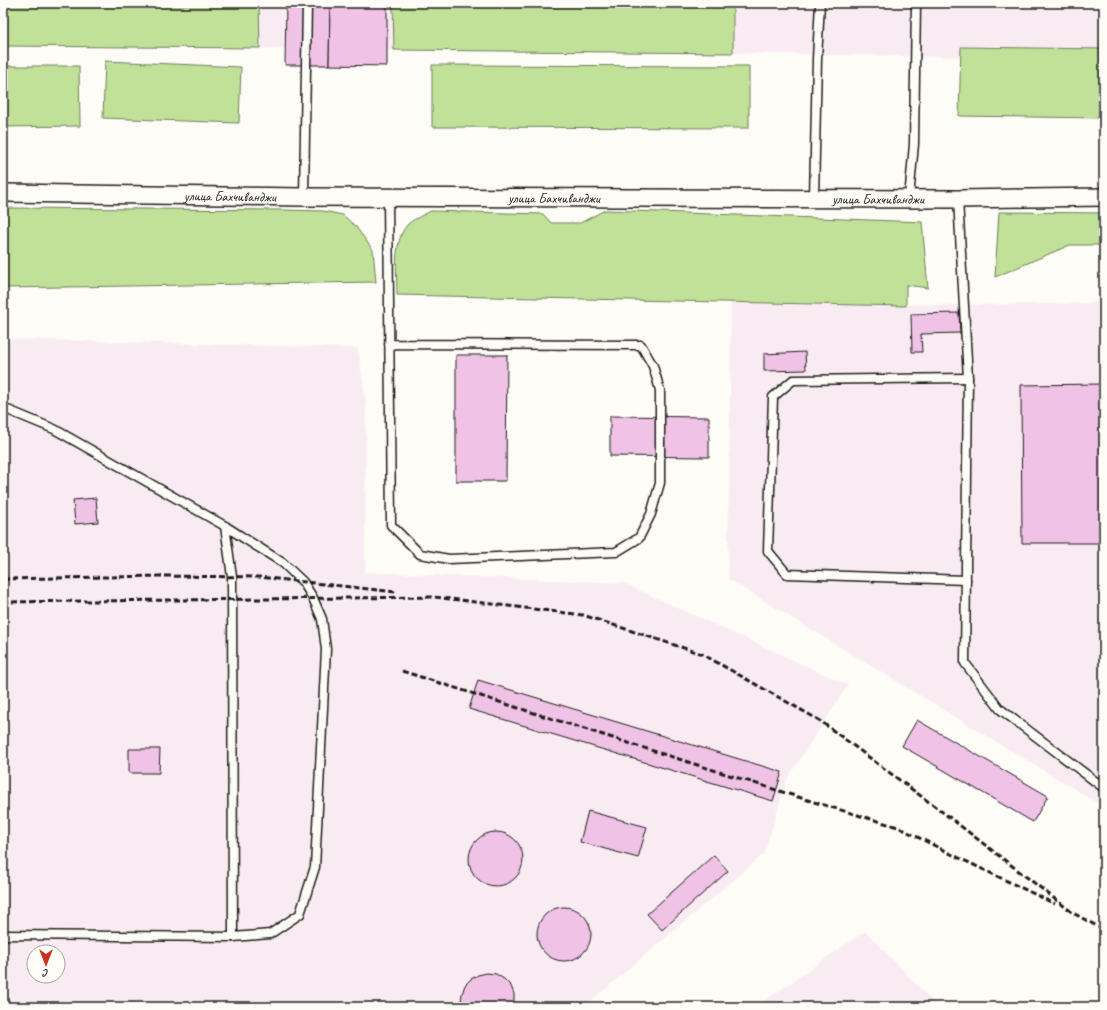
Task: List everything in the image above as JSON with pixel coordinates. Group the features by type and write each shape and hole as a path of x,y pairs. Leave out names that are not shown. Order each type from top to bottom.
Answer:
{"street":[{"name":"улица Бахчиванджи","path":"3,193 304,197 388,196 958,199 1104,197"}],"lane":[{"path":"304,197 308,3"},
{"path":"814,198 817,60 820,3"},
{"path":"909,198 914,144 916,3"},
{"path":"388,196 389,344 391,525 420,554 449,559 616,552 639,538 651,514 660,483 660,390 653,366 641,345 389,344"},
{"path":"958,199 968,378 965,663 1000,709 1104,788"},
{"path":"966,580 787,574 768,550 773,397 793,380 968,378"},
{"path":"3,408 54,429 225,526 282,563 303,582 313,598 322,619 326,649 315,867 300,914 270,934 233,937 3,935"},
{"path":"225,526 232,577 233,937"}],"shaded area":[{"path":"3,3 1104,3 1104,59 733,53 3,46"},
{"path":"731,303 963,305 1104,303 1104,807 728,579"},
{"path":"3,339 358,348 366,403 365,572 623,583 848,685 787,779 764,854 584,1007 3,1007"},
{"path":"865,931 938,1007 756,1007"}],"green space":[{"path":"3,3 259,3 260,48 3,46"},
{"path":"393,3 733,3 733,53 394,50"},
{"path":"961,47 1104,49 1104,118 959,116"},
{"path":"105,61 241,67 239,123 103,118"},
{"path":"432,65 749,66 749,128 432,127"},
{"path":"3,66 79,66 80,126 3,127"},
{"path":"3,208 323,211 343,215 356,227 373,250 376,282 3,288"},
{"path":"605,210 922,222 928,288 906,285 906,306 397,295 396,267 400,238 409,223 431,211 543,214 551,223 580,223"},
{"path":"999,212 1104,213 1104,245 1070,245 995,277"}],"building":[{"path":"286,3 330,3 329,65 285,65"},
{"path":"330,3 387,3 387,66 329,65"},
{"path":"959,313 960,333 921,334 922,352 912,352 911,314"},
{"path":"805,352 806,370 764,371 764,354"},
{"path":"456,355 507,355 506,481 456,481"},
{"path":"1104,384 1104,543 1022,543 1021,385"},
{"path":"610,416 709,417 709,457 610,456"},
{"path":"96,498 98,522 75,524 73,500"},
{"path":"478,680 782,772 773,801 469,709"},
{"path":"917,720 1048,796 1033,822 902,746"},
{"path":"129,749 160,749 159,773 129,773"},
{"path":"588,811 647,827 638,858 580,842"},
{"path":"496,832 511,837 515,840 518,844 523,859 518,874 515,878 511,881 496,886 481,881 477,878 474,874 469,859 474,844 477,840 481,837"},
{"path":"714,855 728,871 662,930 647,914"},
{"path":"564,907 579,912 583,915 586,919 591,934 586,949 583,953 579,956 564,961 549,956 545,953 542,949 537,934 542,919 545,915 549,912"},
{"path":"487,973 496,974 511,986 514,994 513,1007 462,1007 462,994 465,985 478,975"}],"railway":[{"path":"3,579 161,576 259,577 396,592"},
{"path":"3,602 434,597 583,615 702,654 819,720 949,817 1073,913 1104,930"},
{"path":"402,671 814,802 898,827 1055,904"}]}
